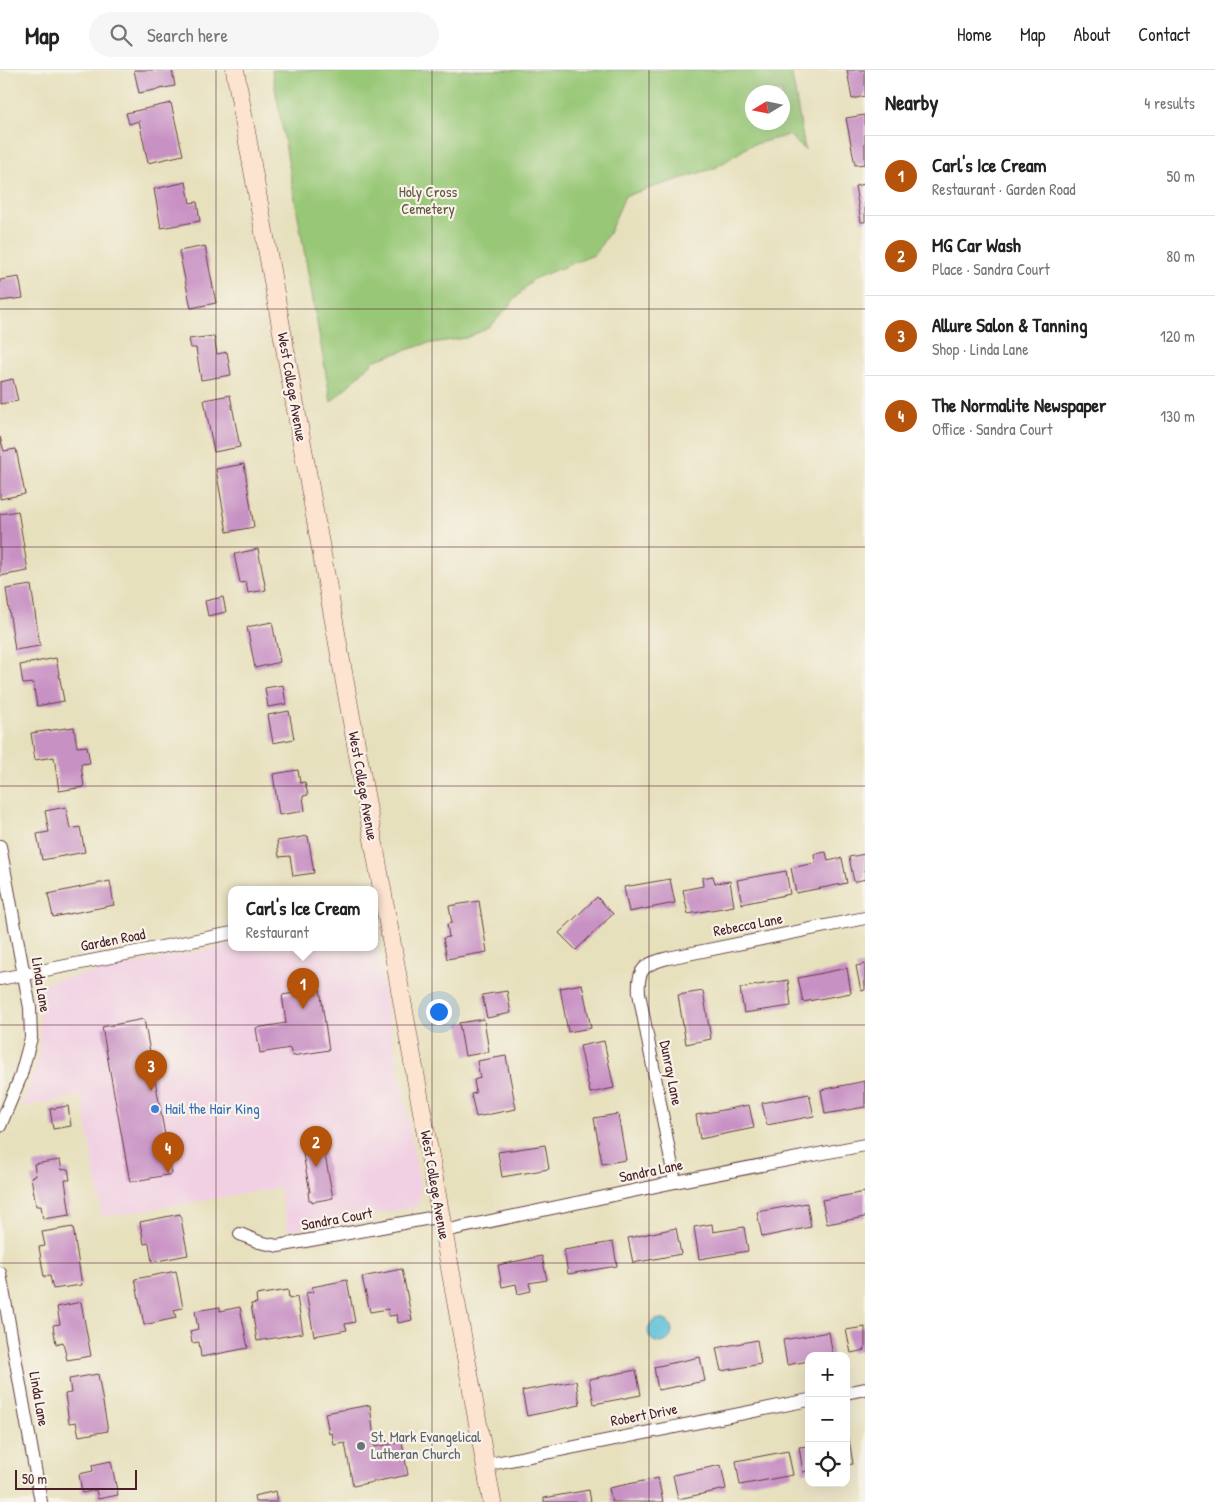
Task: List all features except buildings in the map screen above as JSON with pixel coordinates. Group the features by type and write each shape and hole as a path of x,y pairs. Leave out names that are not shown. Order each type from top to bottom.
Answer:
{"main road":[{"name":"West College Avenue","path":"235,70 376,886"},
{"name":"West College Avenue","path":"380,907 442,1224 492,1502"}],"street":[{"name":"Linda Lane","path":"0,846 30,1008 31,1038 20,1078 0,1126"},
{"name":"Rebecca Lane","path":"642,971 649,962 865,918"},
{"name":"Garden Road","path":"0,979 228,933"},
{"name":"Dunray Lane","path":"642,971 638,982 639,993 675,1182"},
{"name":"Sandra Lane","path":"442,1224 865,1145"},
{"name":"Sandra Court","path":"240,1234 259,1242 278,1246 442,1224"},
{"name":"Linda Lane","path":"0,1273 41,1502"},
{"path":"850,1392 865,1389"},
{"name":"Robert Drive","path":"485,1465 805,1401"}],"shaded area":[{"path":"228,946 228,951 377,951 421,1189 420,1200 415,1207 288,1230 279,1188 102,1217 82,1096 21,1107 37,1063 40,1039 38,992 46,982"}],"green space":[{"name":"Holy Cross Cemetery","path":"272,70 791,70 805,150 789,135 751,145 715,168 625,196 609,233 594,255 533,279 490,327 466,338 425,344 375,360 331,402"}],"water":[{"path":"660,1319 665,1320 671,1326 671,1336 665,1342 660,1343 655,1342 649,1336 648,1331 649,1326 655,1320"}],"place":[{"name":"Carl's Ice Cream","path":"303,1009"},
{"name":"Allure Salon & Tanning","path":"151,1091"},
{"name":"Hail the Hair King","path":"155,1109"},
{"name":"MG Car Wash","path":"316,1167"},
{"name":"The Normalite Newspaper","path":"168,1173"},
{"name":"St. Mark Evangelical Lutheran Church","path":"361,1446"}]}
